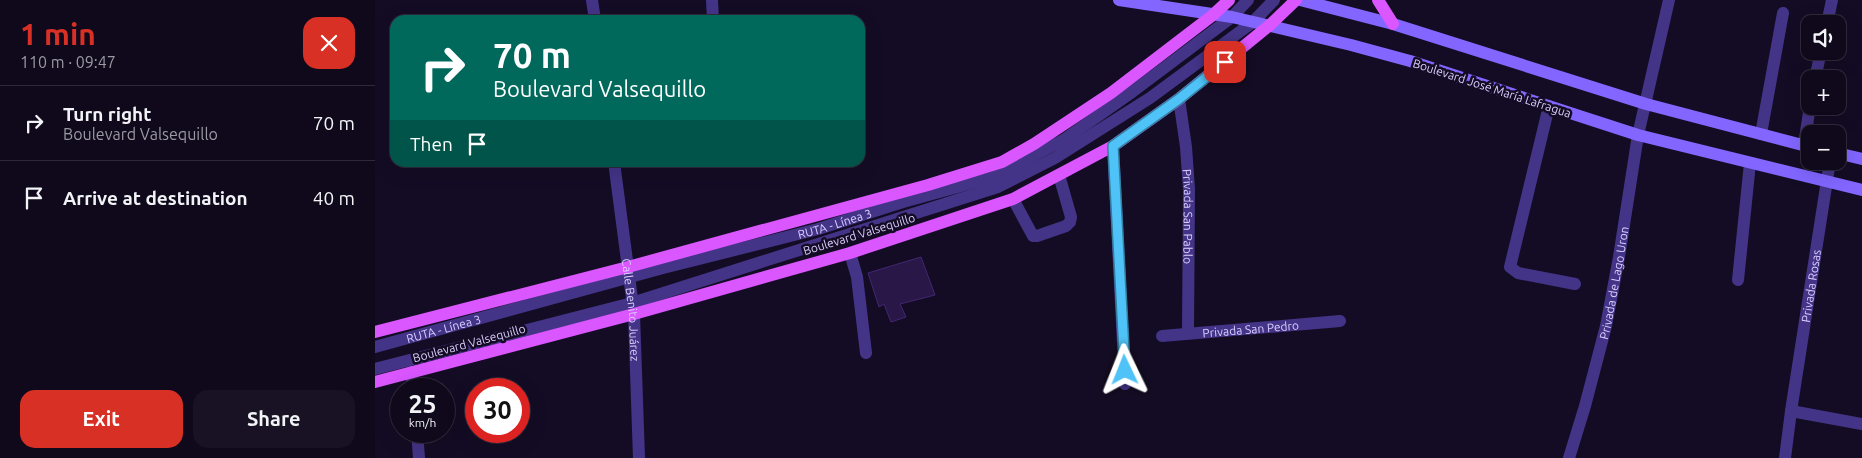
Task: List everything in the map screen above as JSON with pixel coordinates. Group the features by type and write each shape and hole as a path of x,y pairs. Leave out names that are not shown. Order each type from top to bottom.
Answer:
{"main road":[{"name":"Boulevard José María Lafragua","path":"1119,0 1232,17 1270,25 1410,61 1638,135 1862,190"},
{"path":"375,332 628,272 1002,162 1034,144 1111,93 1213,15 1229,0"},
{"name":"Boulevard Valsequillo","path":"375,382 633,308 850,253 1013,199 1113,146 1179,99 1270,25 1296,0"},
{"path":"1300,0 1393,24 1645,104 1801,144"},
{"path":"1378,0 1393,24"},
{"path":"1846,155 1862,159"}],"street":[{"path":"592,0 594,15"},
{"path":"712,0 713,15"},
{"name":"RUTA - Línea 3","path":"375,347 628,272 818,229 903,202 994,177 1065,139 1132,92 1232,17 1248,0"},
{"path":"375,369 633,308 998,187 1055,158 1150,98 1253,22 1274,0"},
{"name":"Privada de Lago Uron","path":"1569,458 1606,326 1638,135 1669,0"},
{"path":"1829,15 1832,0"},
{"path":"1761,134 1783,13"},
{"name":"Privada San Pablo","path":"1179,99 1186,147 1189,188 1188,333"},
{"path":"1549,106 1510,267 1517,273 1575,284"},
{"path":"1113,146 1125,384"},
{"path":"1738,280 1750,163"},
{"name":"Calle Benito Juárez","path":"615,167 633,308 639,458"},
{"name":"Privada Rosas","path":"1785,458 1829,170"},
{"path":"1013,199 1033,236 1066,226 1070,222 1071,217 1059,175"},
{"path":"850,253 857,277 866,353"},
{"name":"Privada San Pedro","path":"1162,336 1340,321"},
{"path":"411,372 412,378"},
{"path":"1791,410 1862,424"},
{"path":"418,443 419,458"}],"building":[{"path":"921,257 935,295 900,304 906,317 891,322 884,304 879,307 868,273"}],"route":[{"path":"1125,370 1113,146 1179,99 1225,62"}]}
